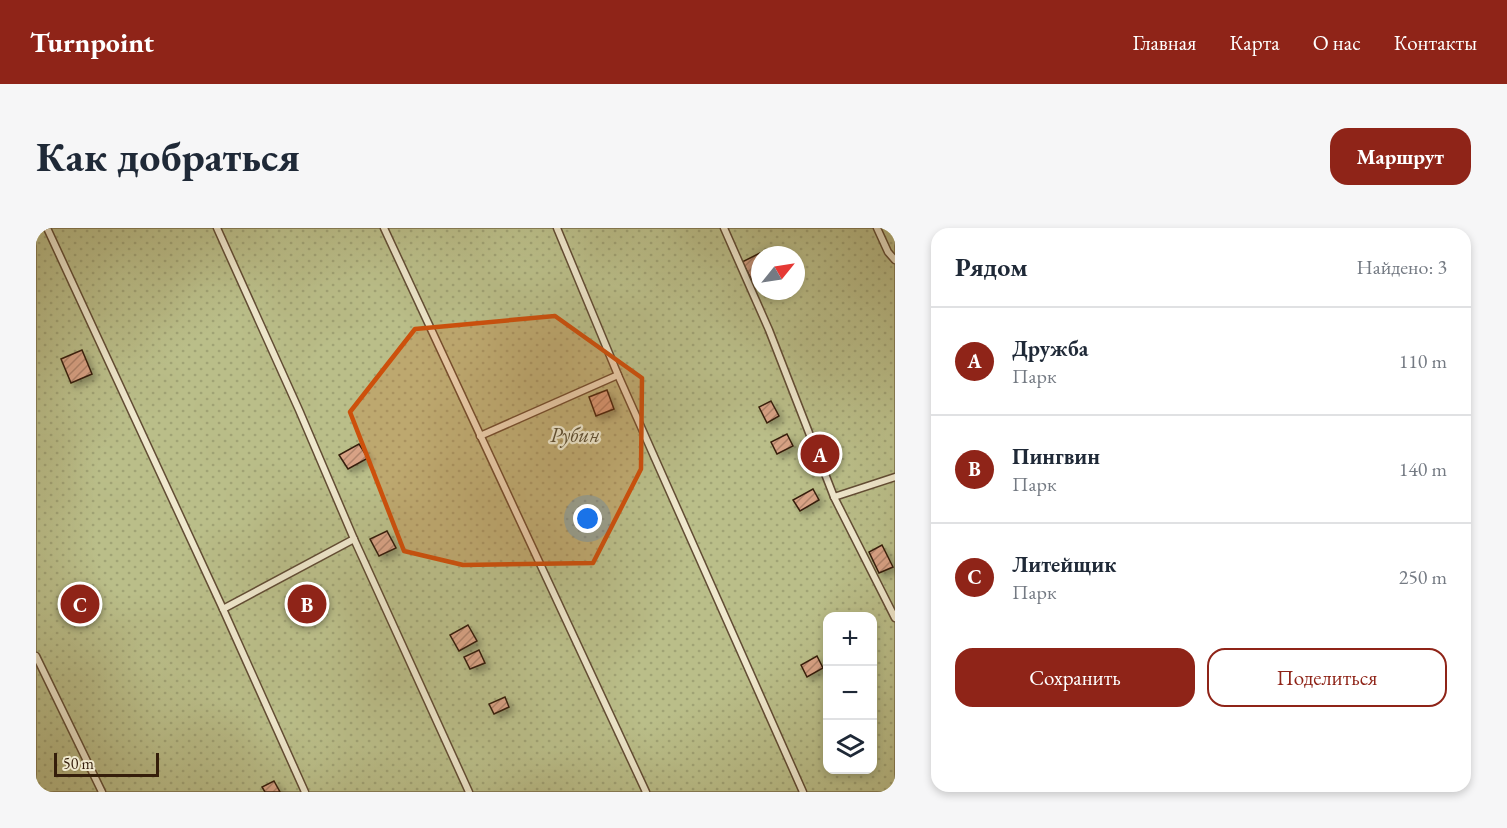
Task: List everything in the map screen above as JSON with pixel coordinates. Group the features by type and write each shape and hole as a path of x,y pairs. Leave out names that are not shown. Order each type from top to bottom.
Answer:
{"lane":[{"path":"47,228 305,792"},
{"path":"217,228 469,792"},
{"path":"384,228 646,792"},
{"path":"557,228 618,375 803,792"},
{"path":"724,228 769,330 834,497 895,618"},
{"path":"877,228 888,252 895,260"},
{"path":"480,435 618,375"},
{"path":"834,497 895,477"},
{"path":"223,609 354,539"},
{"path":"36,656 102,792"}],"highlighted area":[{"path":"555,316 642,378 641,469 593,563 463,565 404,551 350,412 415,329"}],"green space":[{"name":"Рубин","path":"36,228 895,228 895,792 36,792"}],"building":[{"path":"751,258 751,278 742,262"},
{"path":"82,350 92,374 71,383 61,359"},
{"path":"607,390 614,409 596,416 589,397"},
{"path":"771,401 779,416 767,423 759,407"},
{"path":"787,434 793,446 777,454 771,442"},
{"path":"359,444 368,458 348,469 339,455"},
{"path":"813,489 819,500 800,511 793,500"},
{"path":"387,531 396,548 379,556 370,539"},
{"path":"882,545 893,567 879,573 869,552"},
{"path":"468,625 477,641 459,651 450,635"},
{"path":"479,650 485,663 470,669 464,657"},
{"path":"817,656 823,668 807,677 801,665"},
{"path":"505,697 509,707 494,714 489,704"},
{"path":"274,781 280,792 265,792 262,787"}],"place":[{"name":"Дружба","path":"820,454"},
{"name":"Литейщик","path":"80,604"},
{"name":"Пингвин","path":"307,604"}]}
